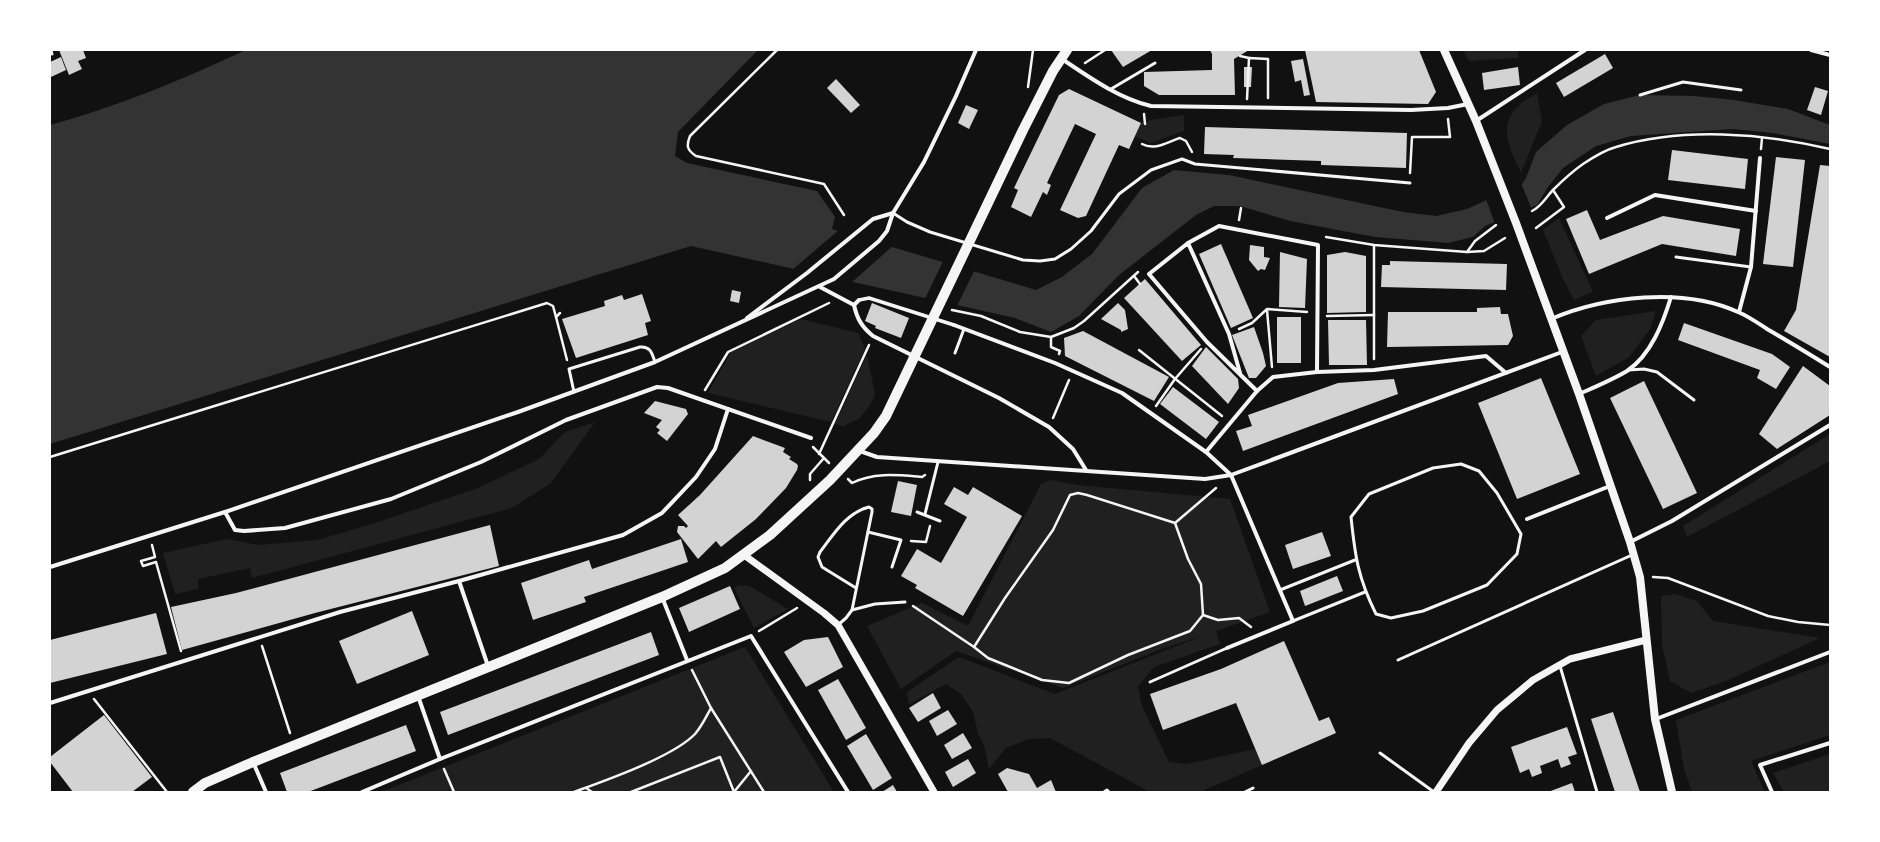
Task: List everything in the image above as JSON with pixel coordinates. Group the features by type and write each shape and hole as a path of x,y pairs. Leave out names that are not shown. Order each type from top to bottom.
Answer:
{"main road":[{"path":"1444,50 1476,121 1516,223 1562,352 1579,394 1634,554 1640,577 1655,720 1672,792"},
{"path":"193,792 205,783 253,762 662,597 707,577 744,555 789,519 879,426 897,396 1006,167 1064,54"}],"street":[{"path":"50,567 225,512 574,392 655,362 820,287 834,279 879,240 887,231 893,213 924,162 956,96 976,50"},
{"path":"1476,121 1584,50"},
{"path":"1811,50 1830,55"},
{"path":"1064,54 1077,68 1111,89 1133,100 1150,106 1411,110 1437,109 1468,104"},
{"path":"1739,312 1751,267 1760,158"},
{"path":"1607,218 1656,195 1756,211"},
{"path":"740,323 807,273 873,219 893,213"},
{"path":"1257,391 1207,342 1149,274 1188,244 1220,226 1318,245 1317,372"},
{"path":"1188,244 1229,334 1240,373"},
{"path":"820,287 854,305 857,316 864,328 873,336 999,398 1049,427 1073,449 1086,470"},
{"path":"1550,319 1569,311 1608,301 1640,297 1671,297 1720,305 1739,312 1830,367"},
{"path":"1579,394 1628,370 1643,355 1657,335 1671,297"},
{"path":"854,305 859,300 869,298 954,325 1067,368 1122,393 1206,452 1231,475 1293,621 1227,648"},
{"path":"857,450 877,457 1205,479 1231,475 1562,352"},
{"path":"1206,452 1257,391 1273,376 1317,372 1374,370 1486,356 1506,373"},
{"path":"225,512 236,530 244,531 285,528 391,499 481,462 566,420 656,387 668,388 811,438"},
{"path":"50,703 340,612 459,581 623,535 662,513 696,477 715,449 728,408"},
{"path":"1630,542 1672,521 1830,425"},
{"path":"1527,519 1610,486"},
{"path":"744,555 831,617 838,625 934,792"},
{"path":"459,581 488,666"},
{"path":"662,597 687,660"},
{"path":"362,792 440,759 687,660 751,636 848,792"},
{"path":"1435,792 1469,743 1497,710 1533,680 1570,659 1646,640"},
{"path":"1655,720 1830,652"},
{"path":"418,696 440,759"},
{"path":"1772,792 1760,765 1830,743"},
{"path":"253,762 266,792"}],"lane":[{"path":"51,50 52,54"},
{"path":"1111,89 1155,63"},
{"path":"1640,95 1683,82 1740,90"},
{"path":"893,213 907,222 930,232 1023,260 1040,261 1055,259 1071,249 1091,231 1119,194 1151,170 1182,159 1195,164 1410,183"},
{"path":"1676,257 1751,267"},
{"path":"955,353 964,329"},
{"path":"574,392 569,369 640,347 650,349 655,362"},
{"path":"1628,370 1644,369 1657,372 1694,400"},
{"path":"925,514 938,462"},
{"path":"1460,464 1479,471 1497,493 1521,534 1517,554 1487,585 1423,611 1391,618 1376,614 1365,592 1356,560 1351,517 1369,494 1433,468 1460,464"},
{"path":"838,625 852,610 872,512 872,509 869,507 849,517 843,522 820,552 818,557 822,567 856,588"},
{"path":"917,512 940,521"},
{"path":"868,532 901,540 892,567"},
{"path":"1398,660 1634,554"},
{"path":"1280,590 1356,560"},
{"path":"1293,621 1365,592"},
{"path":"852,610 883,603 905,602"},
{"path":"1150,682 1227,648"},
{"path":"1560,664 1597,792"},
{"path":"1380,753 1435,792"},
{"path":"1245,792 1252,788"},
{"path":"1104,792 1106,790 1110,792"}],"path":[{"path":"777,50 690,136 687,143 689,151 696,156 824,184 844,215"},
{"path":"1077,68 1105,50"},
{"path":"1240,56 1268,59 1268,108"},
{"path":"1247,107 1249,58"},
{"path":"1410,168 1412,137 1450,136 1448,116"},
{"path":"1532,211 1539,208 1553,190 1583,164 1614,147 1653,138 1729,134 1803,143 1830,149"},
{"path":"1142,144 1148,147 1156,147 1180,138 1186,141 1190,147"},
{"path":"1536,228 1564,207 1553,190"},
{"path":"1467,252 1475,241 1496,225"},
{"path":"1319,237 1345,239 1374,245 1467,252 1484,251 1505,238"},
{"path":"1374,245 1374,370"},
{"path":"1134,276 1140,284"},
{"path":"700,399 728,352 839,298"},
{"path":"50,457 547,303 553,306 569,369"},
{"path":"950,309 981,316 1020,332 1051,337 1051,346 1060,352"},
{"path":"1229,334 1252,323 1267,309 1284,309 1317,313 1327,316 1374,316"},
{"path":"1267,309 1273,376"},
{"path":"556,316 560,313"},
{"path":"819,454 873,336"},
{"path":"1152,413 1175,378 1207,342"},
{"path":"1139,350 1230,423"},
{"path":"1049,427 1068,383"},
{"path":"810,474 824,458"},
{"path":"852,483 866,477 877,475 922,477"},
{"path":"1175,523 1231,475"},
{"path":"974,647 1005,598 1053,530 1070,495 1078,493 1087,495 1175,523"},
{"path":"905,602 974,647 988,658 1042,680 1069,683 1128,655 1190,631 1203,615 1201,584 1188,559 1175,523"},
{"path":"901,540 926,542 928,531"},
{"path":"154,557 141,561 143,566 156,562 184,662"},
{"path":"1640,577 1668,578 1768,616 1798,622 1830,625"},
{"path":"766,626 808,601"},
{"path":"1203,615 1218,620 1239,618 1260,634"},
{"path":"259,638 294,745"},
{"path":"687,660 711,708 764,792"},
{"path":"88,691 167,792"},
{"path":"574,792 638,767 676,748 694,735 711,708"},
{"path":"631,792 720,757 734,792 751,771"},
{"path":"440,759 454,792"},
{"path":"586,787 592,792"}],"shaded area":[{"path":"246,50 758,50 678,132 675,156 687,163 817,191 835,217 832,229 1036,290 1062,277 1092,254 1142,188 1174,170 1229,175 1403,212 1436,216 1467,209 1522,184 1526,178 1536,152 1567,125 1604,104 1640,95 1694,96 1734,100 1788,109 1830,125 1830,144 1773,133 1733,129 1631,136 1596,146 1563,168 1548,187 1537,205 1485,226 1473,237 1448,243 1375,237 1290,221 1240,206 1214,206 1196,215 1119,275 1079,316 1051,332 1015,318 691,246 50,444 50,125 100,110 150,92"},
{"path":"1463,50 1518,50 1518,58 1469,61"},
{"path":"1537,93 1542,121 1521,173 1510,147 1507,130 1508,122 1512,113 1519,105"},
{"path":"1184,115 1184,131 1151,143 1135,136 1141,123 1145,123 1150,120"},
{"path":"1559,218 1593,292 1574,300 1563,279 1543,230"},
{"path":"1656,311 1650,329 1629,357 1596,376 1581,336 1596,320"},
{"path":"801,319 858,333 865,349 831,422 708,393 731,352"},
{"path":"867,355 875,394 870,405 859,419 843,426 835,424"},
{"path":"595,422 551,483 512,508 252,578 250,568 198,579 198,589 175,594 163,553 226,539 259,545 318,540 378,522 478,488 539,459 565,432"},
{"path":"1830,434 1830,461 1687,537 1683,526"},
{"path":"1050,480 1077,485 1230,499 1270,612 1216,631 1220,644 1154,667 1138,686 1142,706 1169,762 1187,764 1255,749 1262,765 1200,792 1150,792 1050,738 1029,739 1006,748 989,769 984,745 978,733 973,712 961,694 946,684 909,704 907,692 959,657 1055,694 1202,636 1164,648 1063,688 956,651 901,689 867,626 922,603 968,626 1041,484"},
{"path":"739,585 749,586 788,609 754,628 734,588"},
{"path":"1675,594 1697,601 1713,621 1820,638 1726,681 1691,693 1670,681 1662,645 1661,596"},
{"path":"745,647 834,792 381,792"},
{"path":"1830,662 1830,735 1751,761 1765,792 1692,792 1684,769 1676,720"},
{"path":"1830,754 1830,792 1784,792 1773,773"}],"pier":[{"path":"1521,183 1532,210 1495,224 1486,199"},
{"path":"840,229 894,245 851,283 792,270"},
{"path":"944,259 975,269 957,306 925,299"}],"building":[{"path":"59,50 83,50 86,58 78,61 82,69 69,75"},
{"path":"1111,50 1152,50 1123,67"},
{"path":"1210,50 1249,50 1234,59 1235,95 1159,95 1144,86 1144,72 1212,70 1212,54"},
{"path":"1305,50 1419,50 1436,92 1428,104 1316,102"},
{"path":"1605,54 1613,68 1564,97 1556,83"},
{"path":"61,57 66,70 51,77 50,62"},
{"path":"1303,59 1310,95 1304,96 1301,80 1295,82 1291,61"},
{"path":"1244,67 1252,67 1251,87 1244,87"},
{"path":"1518,67 1520,85 1484,90 1482,73"},
{"path":"836,79 860,105 851,113 827,88"},
{"path":"1815,87 1828,91 1821,115 1807,110"},
{"path":"1069,89 1141,123 1129,149 1119,145 1086,216 1078,218 1060,210 1096,134 1075,124 1047,183 1051,185 1047,195 1043,192 1031,217 1011,207 1018,190 1014,188 1059,95"},
{"path":"966,105 978,110 969,129 958,123"},
{"path":"1205,127 1407,133 1406,168 1321,165 1321,161 1233,158 1234,155 1204,154"},
{"path":"1672,150 1748,159 1745,189 1668,180"},
{"path":"1776,157 1805,160 1793,267 1763,264"},
{"path":"1820,165 1830,166 1830,357 1784,331 1796,310"},
{"path":"1587,210 1600,240 1663,216 1740,229 1736,256 1662,244 1589,274 1566,219"},
{"path":"1221,244 1253,318 1231,328 1199,254"},
{"path":"1250,245 1264,247 1264,257 1270,258 1265,270 1261,269 1258,271 1249,260"},
{"path":"1280,252 1307,259 1305,308 1279,307"},
{"path":"1345,252 1366,256 1366,312 1327,313 1327,255"},
{"path":"1390,261 1507,264 1506,290 1381,287 1382,265 1390,265"},
{"path":"1145,279 1201,345 1182,361 1124,298"},
{"path":"732,290 741,292 739,303 730,301"},
{"path":"642,294 651,321 645,323 648,335 576,358 562,319 605,306 604,301 622,295 624,300"},
{"path":"872,303 909,318 901,338 875,328 876,326 865,321"},
{"path":"1118,303 1125,310 1128,329 1121,332 1121,330 1101,319"},
{"path":"1500,307 1501,314 1508,314 1513,336 1508,345 1387,347 1388,312 1477,312 1477,308"},
{"path":"1277,317 1301,317 1301,363 1277,363"},
{"path":"1328,320 1366,320 1367,365 1329,365"},
{"path":"1684,323 1772,354 1790,367 1776,389 1757,378 1760,370 1678,340"},
{"path":"1254,327 1266,366 1256,378 1249,378 1232,335"},
{"path":"1083,331 1169,377 1154,401 1065,356 1064,338"},
{"path":"1206,347 1238,379 1239,388 1228,404 1192,366"},
{"path":"1803,366 1830,386 1830,415 1777,449 1759,434"},
{"path":"1541,378 1580,474 1517,499 1478,403"},
{"path":"1394,379 1398,394 1243,451 1236,431 1252,426 1248,415 1338,383"},
{"path":"1644,381 1697,493 1663,509 1610,398"},
{"path":"1173,387 1219,422 1206,439 1160,404"},
{"path":"655,401 686,409 688,414 667,441 657,433 660,430 656,427 662,420 644,413"},
{"path":"753,436 785,448 783,452 791,457 789,459 797,464 797,470 786,488 756,519 721,547 716,541 698,559 677,532 678,526 684,526 686,528 688,526 678,515 700,495"},
{"path":"898,481 917,485 911,516 891,512"},
{"path":"954,487 968,495 973,487 1022,516 963,616 915,588 917,585 901,576 917,549 941,563 967,517 944,504"},
{"path":"490,525 499,566 315,613 182,650 171,607 236,593"},
{"path":"1322,532 1331,556 1293,569 1285,545"},
{"path":"681,539 688,562 584,597 586,602 533,620 521,583 589,560 592,569"},
{"path":"1337,576 1343,591 1305,606 1300,591"},
{"path":"730,586 740,609 689,632 679,608"},
{"path":"412,611 429,655 357,684 339,641"},
{"path":"156,613 167,654 50,683 50,640"},
{"path":"651,632 659,655 448,735 440,712"},
{"path":"828,637 843,667 806,687 784,652 804,640"},
{"path":"1284,641 1319,721 1329,717 1336,733 1262,765 1236,703 1163,730 1150,694 1221,669"},
{"path":"838,679 866,728 846,740 818,690"},
{"path":"933,693 941,708 918,722 909,708"},
{"path":"948,710 957,724 937,736 929,721"},
{"path":"1613,712 1640,792 1615,792 1591,719"},
{"path":"104,715 152,777 132,792 73,792 50,762 50,757"},
{"path":"406,725 416,751 308,792 287,792 280,773"},
{"path":"1567,727 1577,754 1568,757 1571,764 1561,768 1558,759 1540,766 1542,773 1532,777 1529,769 1520,773 1511,747"},
{"path":"963,733 972,748 952,759 944,745"},
{"path":"866,734 892,778 873,790 847,746"},
{"path":"968,759 976,773 953,787 945,772"},
{"path":"1007,768 1029,774 1037,788 1051,780 1056,792 1008,792 998,774"},
{"path":"1572,783 1575,792 1548,792"},
{"path":"893,785 897,792 882,792"}]}
